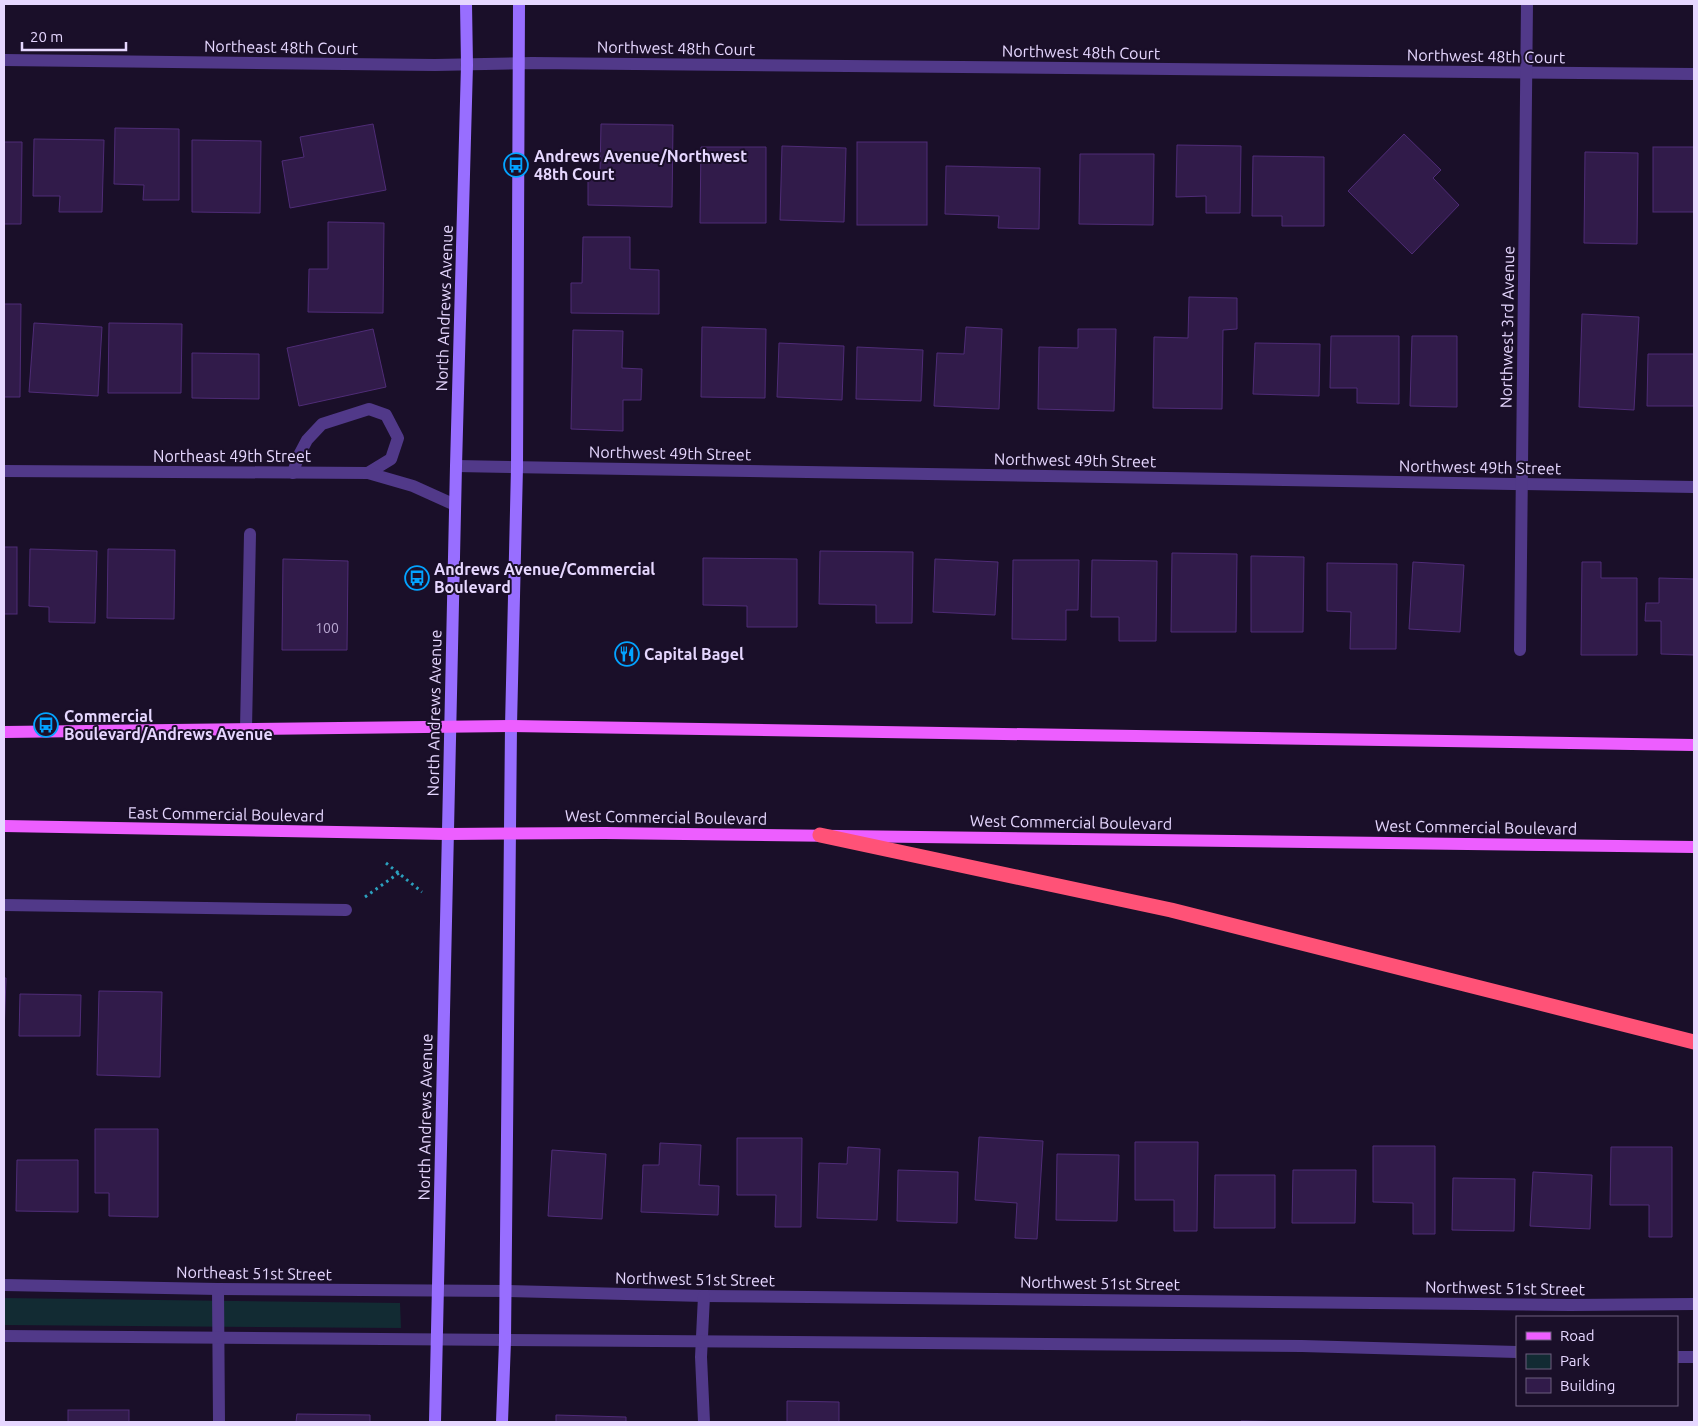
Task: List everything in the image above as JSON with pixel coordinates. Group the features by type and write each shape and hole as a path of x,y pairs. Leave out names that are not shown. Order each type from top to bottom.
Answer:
{"highway":[{"path":"820,835 1171,910 1694,1042"}],"main road":[{"name":"North Andrews Avenue","path":"435,1422 447,834 467,65 466,4"},
{"path":"502,1422 511,726 517,467 519,4"},
{"path":"4,732 450,725 1694,745"},
{"name":"East Commercial Boulevard","path":"4,826 447,834"},
{"name":"West Commercial Boulevard","path":"447,834 510,832 1694,846"}],"street":[{"name":"Northwest 3rd Avenue","path":"1520,650 1526,4"},
{"name":"Northeast 48th Court","path":"4,60 467,65"},
{"name":"Northwest 48th Court","path":"467,65 518,63 1694,74"},
{"path":"293,473 307,440 322,424 369,409 386,415 398,438 391,459 368,473"},
{"name":"Northwest 49th Street","path":"456,466 1694,487"},
{"name":"Northeast 49th Street","path":"4,471 368,473 413,486 455,505"},
{"path":"246,728 250,534"},
{"path":"4,905 346,910"},
{"name":"Northeast 51st Street","path":"4,1285 505,1291"},
{"path":"218,1289 218,1422"},
{"name":"Northwest 51st Street","path":"505,1291 704,1296 1570,1305 1694,1304"},
{"path":"704,1296 702,1342 704,1422"},
{"path":"4,1336 1292,1346 1516,1352"},
{"path":"1678,1357 1694,1357"}],"path":[{"path":"386,863 423,892"},
{"path":"346,910 399,873"}],"green space":[{"path":"4,1298 400,1303 401,1328 4,1325"}],"building":[{"path":"373,124 386,190 290,208 282,161 304,157 300,137"},
{"path":"601,124 673,125 672,207 588,205 588,175 600,175"},
{"path":"115,128 179,129 179,200 143,200 144,185 114,184"},
{"path":"1404,134 1441,170 1433,178 1459,205 1412,254 1348,191"},
{"path":"34,139 104,140 102,212 59,212 60,196 33,196"},
{"path":"192,140 261,141 260,213 192,212"},
{"path":"4,142 22,142 21,224 4,224"},
{"path":"857,142 927,142 927,225 857,225"},
{"path":"1177,145 1241,146 1240,213 1206,213 1206,196 1176,197"},
{"path":"782,146 846,148 844,222 780,220"},
{"path":"701,147 766,147 766,223 700,223"},
{"path":"1653,147 1694,147 1694,212 1653,212"},
{"path":"1585,152 1638,153 1637,244 1584,243"},
{"path":"1080,154 1154,154 1153,225 1079,224"},
{"path":"1253,156 1324,157 1324,226 1282,226 1282,216 1252,216"},
{"path":"946,166 1040,168 1039,229 998,228 999,216 945,214"},
{"path":"328,222 384,223 383,313 308,312 309,269 328,269"},
{"path":"583,237 630,237 630,269 659,270 659,314 571,313 571,283 582,283"},
{"path":"1189,297 1237,298 1237,329 1223,330 1222,409 1153,408 1154,337 1188,338"},
{"path":"4,304 21,304 20,397 4,397"},
{"path":"1582,314 1639,317 1634,410 1579,407"},
{"path":"34,323 102,327 98,396 29,392"},
{"path":"109,323 182,324 181,393 108,393"},
{"path":"702,327 766,329 765,398 701,397"},
{"path":"966,327 1002,329 999,409 934,406 937,353 964,354"},
{"path":"373,329 386,387 299,406 287,348"},
{"path":"1078,329 1116,329 1114,411 1038,409 1039,347 1078,348"},
{"path":"573,330 623,331 622,368 642,369 641,400 623,400 623,431 571,429"},
{"path":"1331,336 1399,336 1399,404 1357,403 1357,388 1330,388"},
{"path":"1412,336 1457,336 1457,407 1410,406"},
{"path":"779,343 844,346 842,400 777,397"},
{"path":"1255,343 1320,344 1319,396 1253,394"},
{"path":"857,347 923,350 921,401 856,399"},
{"path":"192,353 259,354 259,399 192,398"},
{"path":"1648,354 1694,354 1694,406 1647,406"},
{"path":"4,547 17,547 17,614 4,614"},
{"path":"30,549 97,551 95,623 49,622 49,607 29,606"},
{"path":"108,549 175,550 174,619 107,618"},
{"path":"820,551 913,552 912,623 876,623 876,605 819,604"},
{"path":"1172,553 1237,554 1236,632 1171,632"},
{"path":"1251,556 1304,557 1303,632 1251,632"},
{"path":"703,558 797,559 797,627 747,627 747,606 703,605"},
{"path":"283,559 348,561 347,650 282,650"},
{"path":"935,559 998,562 995,615 933,612"},
{"path":"1013,560 1079,560 1078,610 1066,610 1066,640 1012,639"},
{"path":"1092,560 1157,561 1156,641 1119,641 1119,617 1091,617"},
{"path":"1413,562 1464,565 1460,632 1409,629"},
{"path":"1582,562 1601,562 1601,578 1637,578 1637,655 1581,655"},
{"path":"1327,563 1397,564 1396,649 1350,649 1351,612 1327,611"},
{"path":"1659,578 1694,579 1694,655 1661,654 1661,621 1645,621 1646,603 1659,603"},
{"path":"4,978 6,978 4,1035"},
{"path":"99,991 162,992 160,1077 97,1075"},
{"path":"20,994 81,995 80,1036 19,1036"},
{"path":"95,1129 158,1129 158,1217 109,1216 109,1193 95,1193"},
{"path":"979,1137 1043,1141 1037,1239 1015,1238 1017,1203 975,1200"},
{"path":"737,1138 802,1138 801,1227 775,1227 776,1195 737,1195"},
{"path":"1135,1142 1198,1142 1197,1231 1174,1231 1174,1200 1135,1200"},
{"path":"660,1143 701,1145 699,1185 719,1186 718,1215 641,1212 643,1165 659,1165"},
{"path":"1373,1146 1435,1146 1435,1234 1413,1234 1413,1203 1373,1202"},
{"path":"848,1147 880,1149 877,1220 817,1218 819,1163 847,1164"},
{"path":"1611,1147 1672,1147 1672,1237 1649,1237 1649,1205 1610,1205"},
{"path":"552,1150 606,1154 602,1219 548,1216"},
{"path":"1057,1154 1119,1155 1117,1221 1056,1220"},
{"path":"17,1160 78,1160 78,1212 16,1211"},
{"path":"898,1170 958,1172 957,1223 897,1221"},
{"path":"1293,1170 1356,1170 1355,1223 1292,1223"},
{"path":"1533,1172 1592,1175 1590,1229 1530,1226"},
{"path":"1215,1175 1275,1175 1275,1228 1214,1228"},
{"path":"1453,1178 1515,1179 1514,1231 1452,1230"},
{"path":"787,1401 839,1402 839,1422 787,1422"},
{"path":"68,1410 129,1410 129,1422 68,1422"},
{"path":"297,1414 370,1415 370,1422 296,1422"},
{"path":"556,1415 626,1417 626,1422 556,1422"},
{"path":"1241,1421 1303,1422 1241,1422"}],"place":[{"name":"Andrews Avenue/Northwest 48th Court","path":"516,165"},
{"name":"Andrews Avenue/Commercial Boulevard","path":"417,578"},
{"name":"Capital Bagel","path":"627,654"},
{"name":"Commercial Boulevard/Andrews Avenue","path":"46,725"}]}
